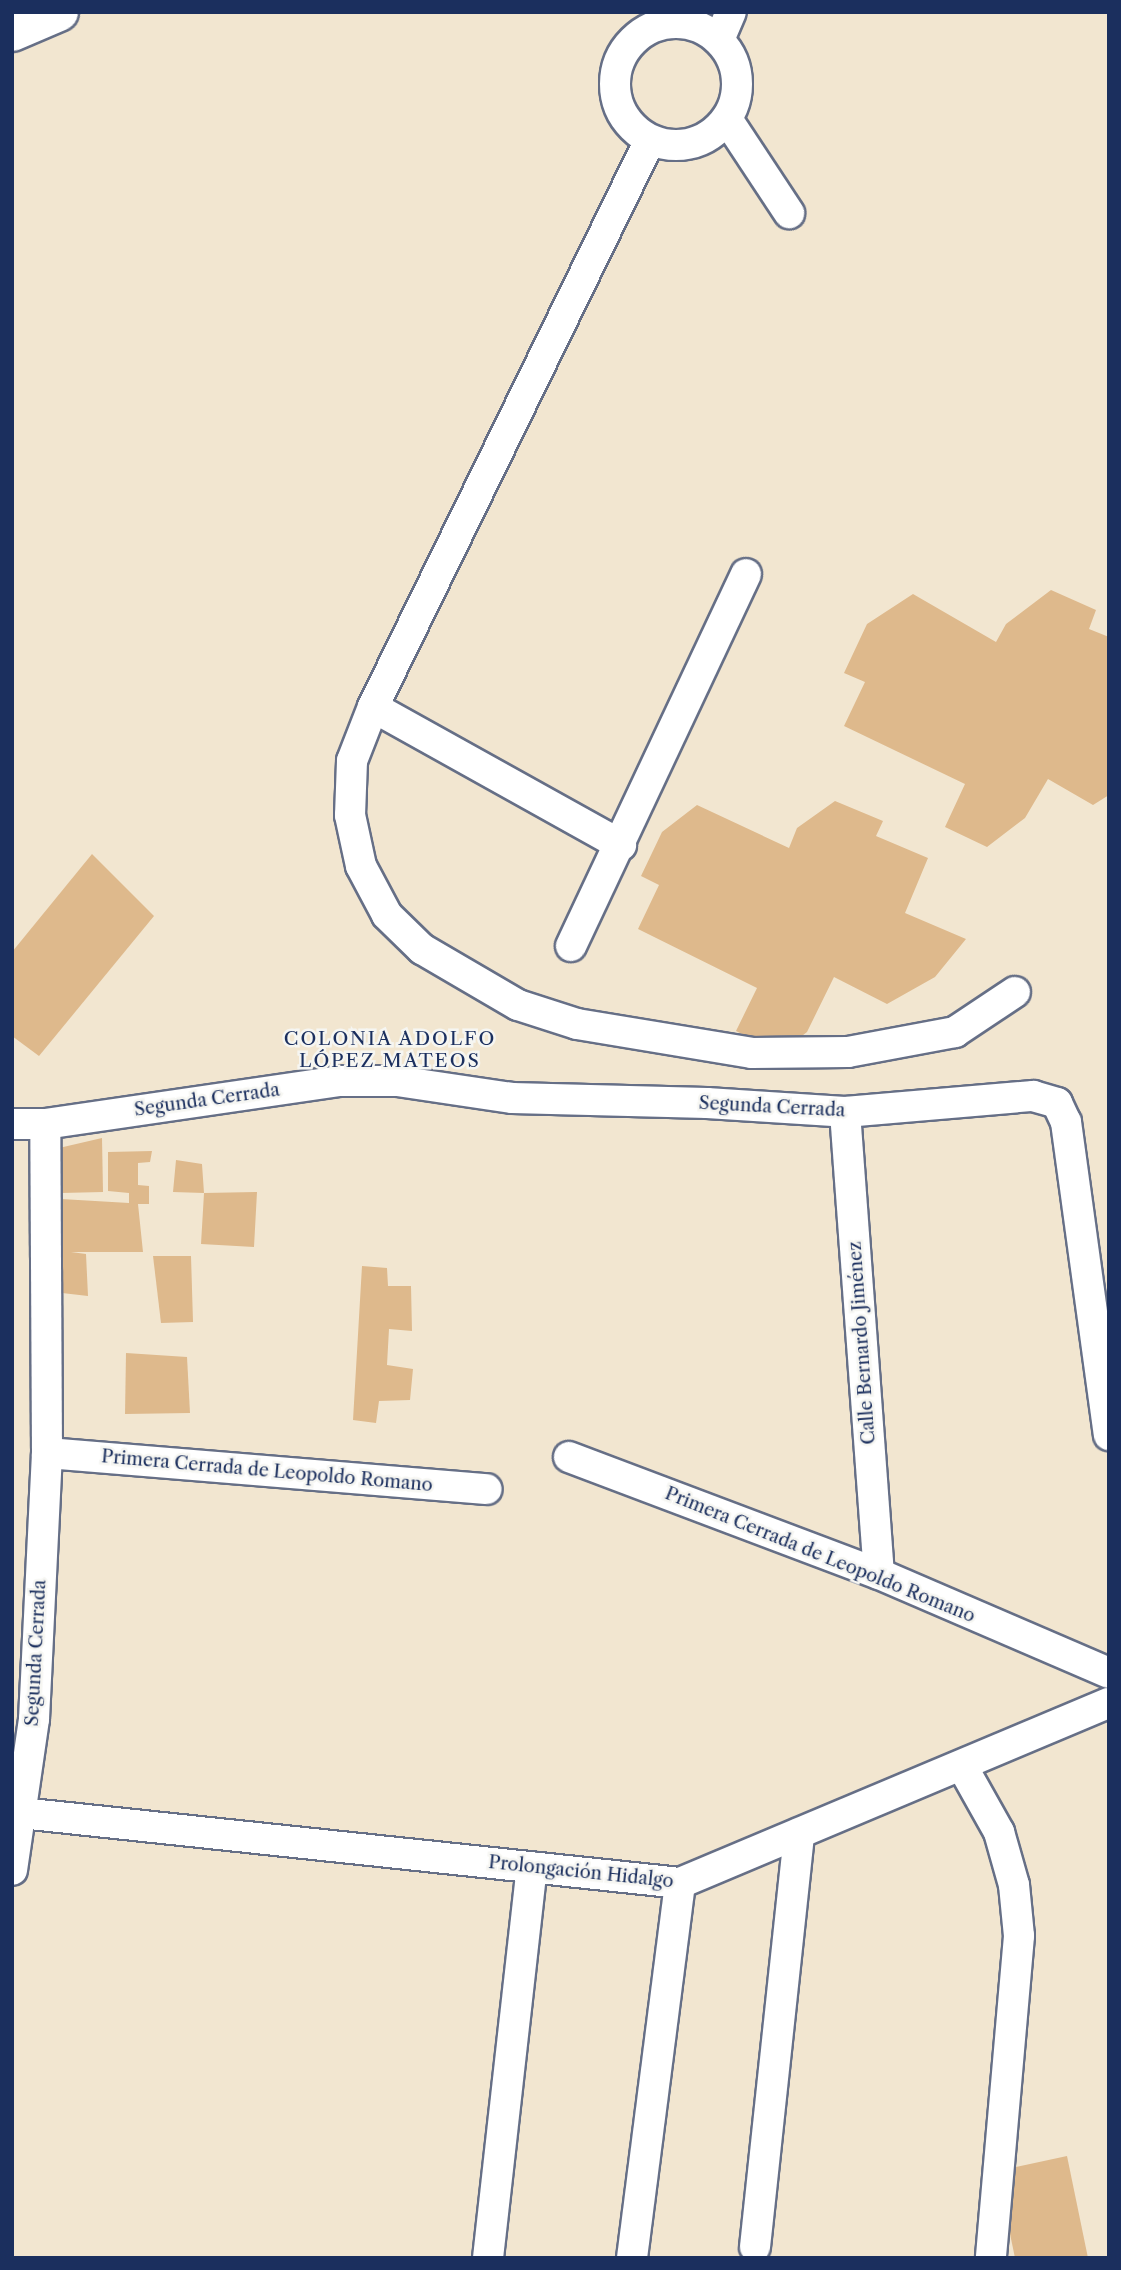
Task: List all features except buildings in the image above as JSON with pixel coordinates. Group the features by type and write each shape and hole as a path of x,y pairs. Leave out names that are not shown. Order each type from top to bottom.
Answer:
{"main road":[{"path":"12,32 59,12"}],"street":[{"path":"719,40 731,12"},
{"path":"662,24 692,25 719,40 734,64 737,93 727,119 705,139 678,146 650,140 626,121 615,92 618,63 635,38 662,24"},
{"path":"727,119 789,213"},
{"path":"650,140 373,707 352,761 350,815 361,866 387,915 422,949 518,1005 576,1024 752,1053 848,1052 955,1032 1015,992"},
{"path":"570,946 621,845 746,574"},
{"path":"373,707 621,845"},
{"name":"Segunda Cerrada","path":"12,1870 21,1813 23,1719 47,1453 45,1124 340,1081 397,1081 512,1098 706,1103 845,1112 1033,1096 1057,1102 1066,1122 1109,1436"},
{"name":"Calle Bernardo Jiménez","path":"845,1112 879,1574"},
{"path":"12,1124 45,1124"},
{"name":"Primera Cerrada de Leopoldo Romano","path":"47,1453 487,1489"},
{"name":"Primera Cerrada de Leopoldo Romano","path":"569,1457 879,1574 1109,1673"},
{"name":"Prolongación Hidalgo","path":"21,1813 680,1883 1109,1703"},
{"path":"962,1766 999,1832 1014,1885 1019,1937 991,2258"},
{"path":"755,2248 799,1833"},
{"path":"488,2258 532,1867"},
{"path":"632,2258 680,1883"}],"district":[{"name":"COLONIA ADOLFO LÓPEZ MATEOS","path":"390,1050"}]}
